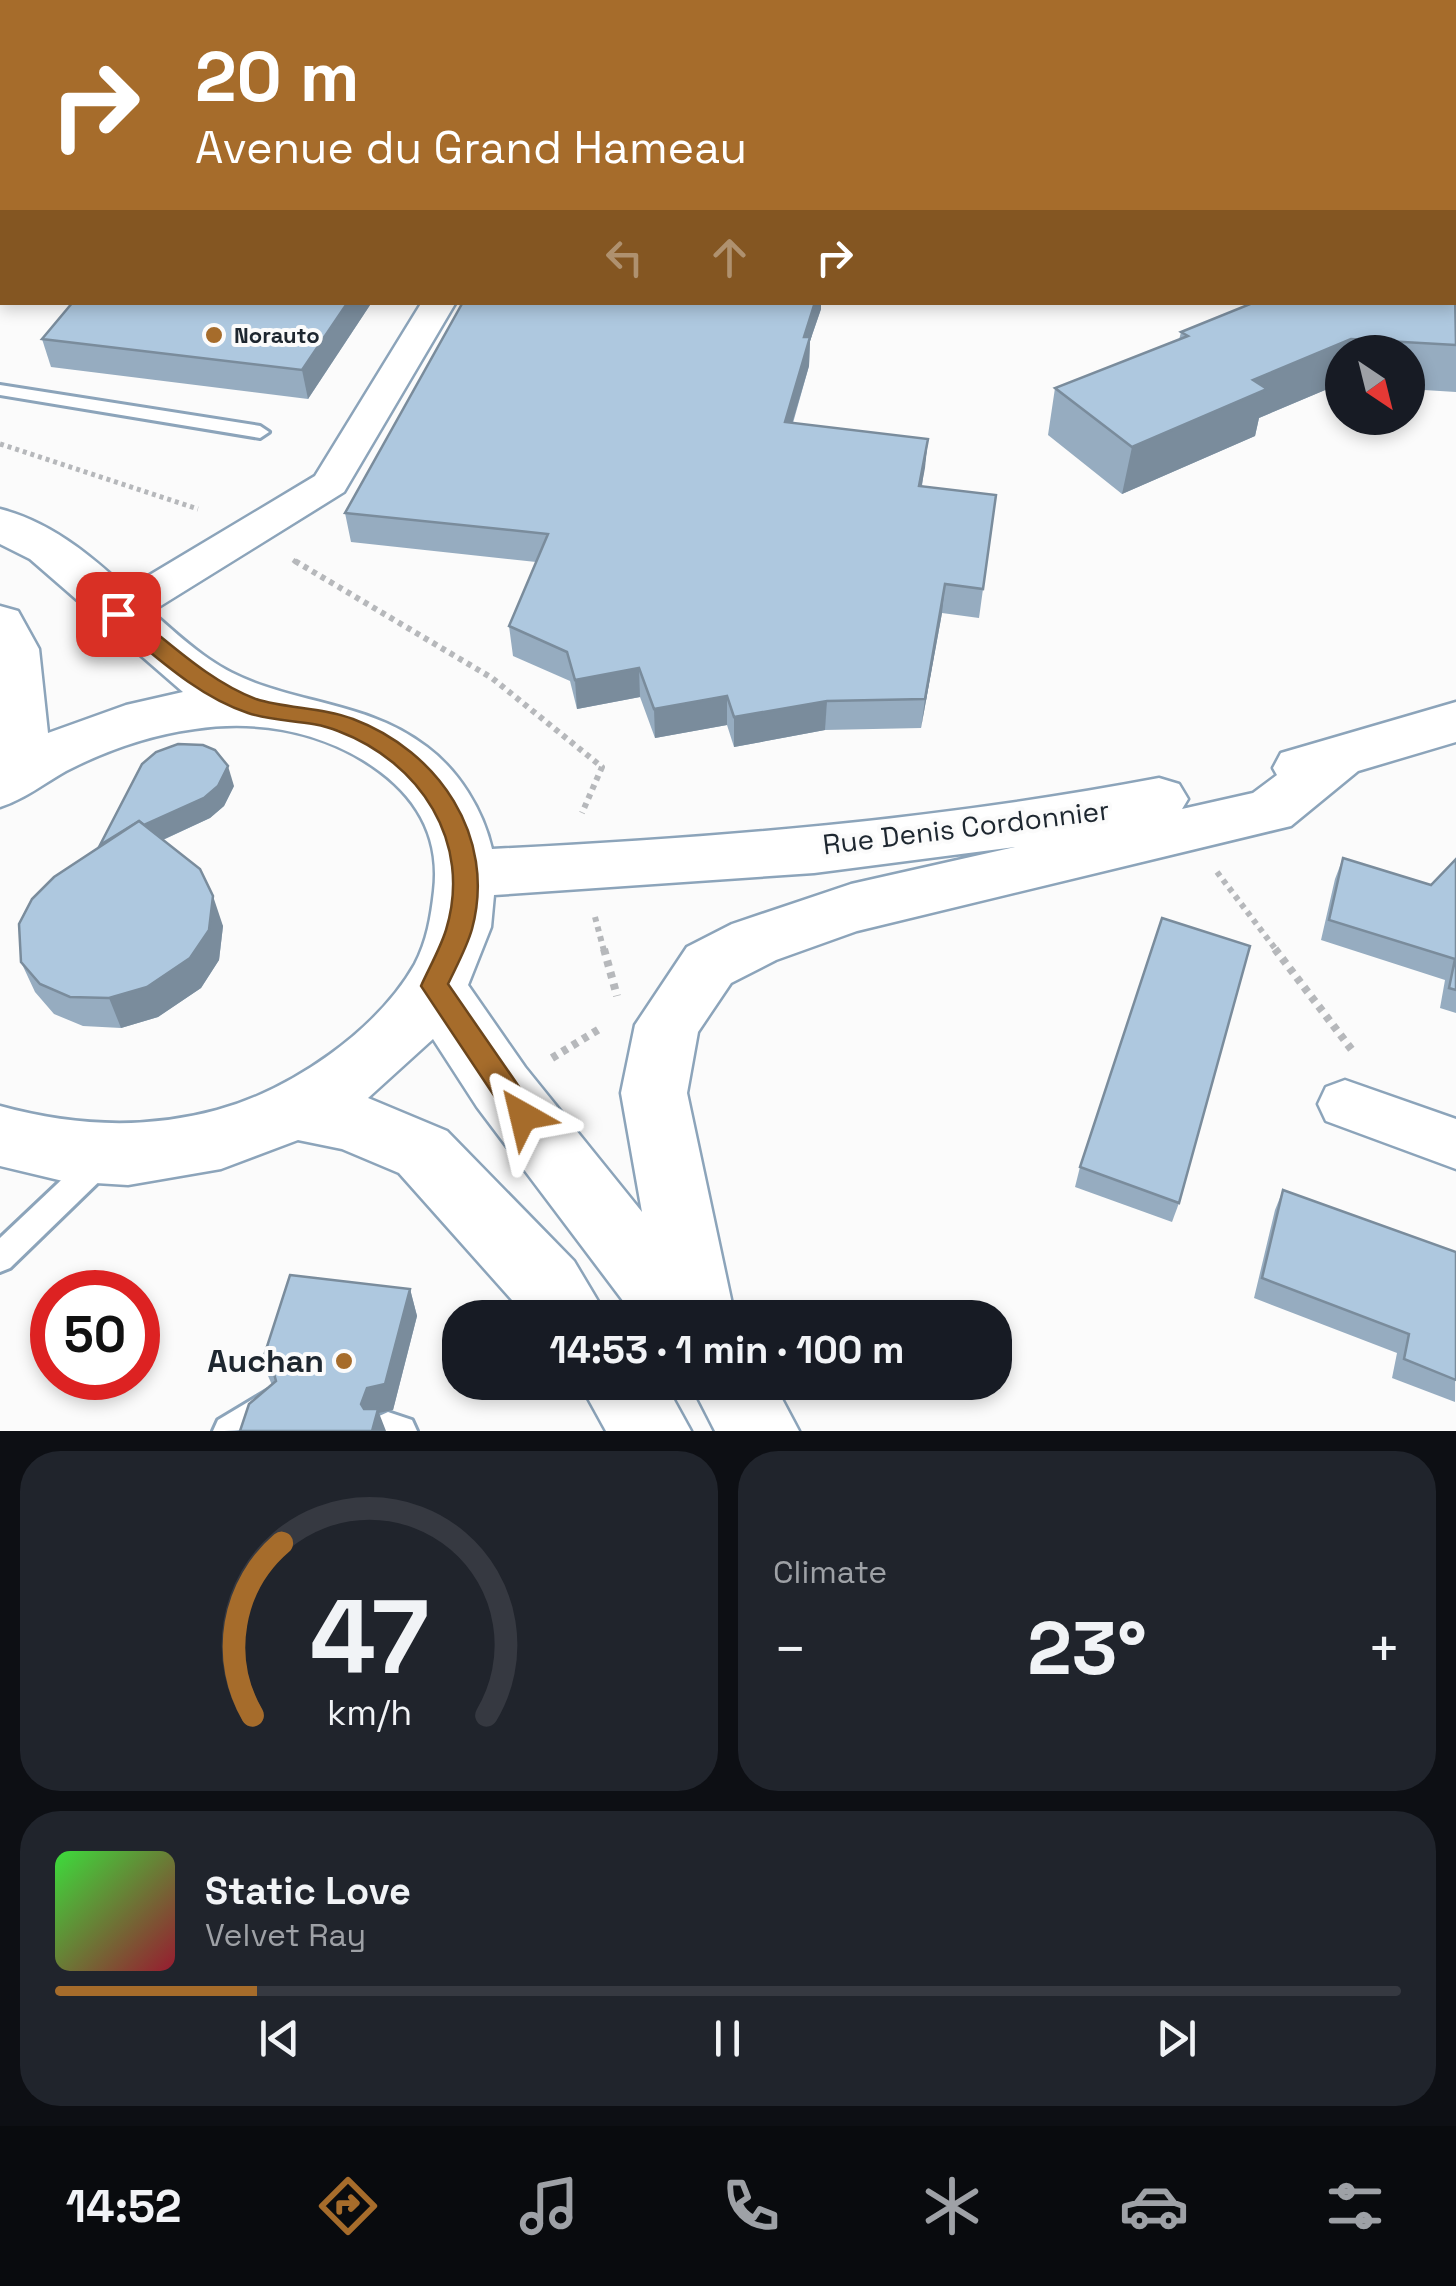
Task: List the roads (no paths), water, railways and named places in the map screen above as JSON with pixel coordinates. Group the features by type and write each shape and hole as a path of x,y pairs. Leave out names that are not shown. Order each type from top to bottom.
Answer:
{"main road":[{"path":"0,524 48,548 76,569 118,614 191,673 253,707"},
{"path":"0,623 14,649 11,777"},
{"path":"0,1136 48,1150 106,1156 170,1151 234,1136 294,1110 352,1075 400,1033 434,986 460,929 466,873 459,834 442,798 417,768 384,743 345,724 300,712 253,707 194,709 136,720 78,740 11,777"},
{"name":"Rue Denis Cordonnier","path":"466,873 656,864 1052,822 1336,761 1456,722"},
{"path":"694,1300 654,1093 667,1025 709,964 754,942 851,908 1270,812 1336,761"},
{"path":"434,986 500,1086 668,1300"},
{"path":"294,1110 350,1120 423,1152 558,1300"},
{"path":"630,1400 652,1431"},
{"path":"740,1400 760,1431"}],"street":[{"path":"118,614 330,484 437,305"},
{"path":"1344,1104 1456,1144"}],"lane":[{"path":"0,390 260,432"},
{"path":"0,1258 106,1156"},
{"path":"229,1431 268,1404"}],"place":[{"name":"Norauto","path":"214,335"},
{"name":"Auchan","path":"344,1361"}]}
